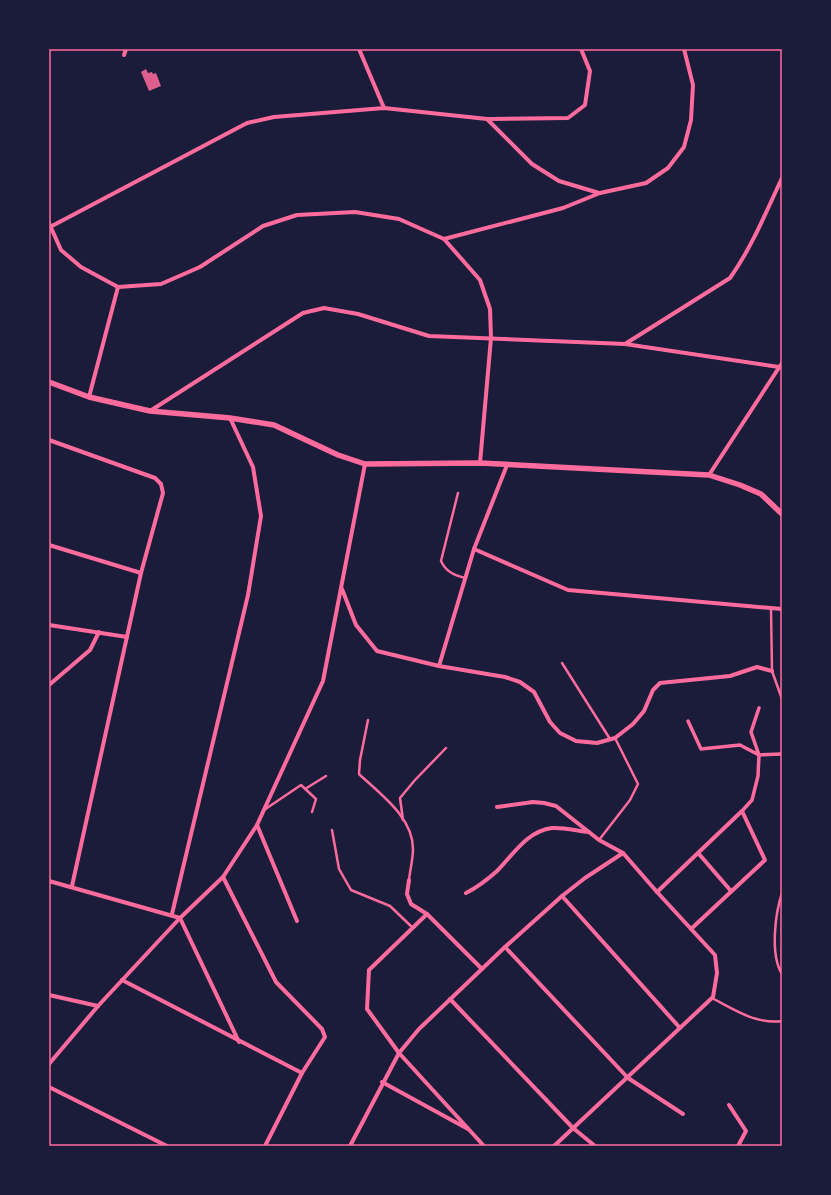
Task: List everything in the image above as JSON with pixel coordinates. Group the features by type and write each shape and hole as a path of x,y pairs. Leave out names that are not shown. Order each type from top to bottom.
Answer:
{"street":[{"path":"124,55 126,49"},
{"path":"359,49 384,108"},
{"path":"480,463 491,338 490,309 480,280 444,239 399,219 355,212 297,214 263,226 200,267 161,284 118,287 81,267 61,250 50,225 247,123 274,117 384,108 487,119 568,118 585,105 590,70 581,49"},
{"path":"444,239 563,208 600,193 646,183 668,168 684,147 691,120 693,85 684,49"},
{"path":"487,119 532,164 559,182 600,193"},
{"path":"625,344 730,278 742,262 753,241 782,178"},
{"path":"89,397 118,287"},
{"path":"150,410 303,313 324,308 358,314 429,336 625,344 779,367"},
{"path":"709,475 782,363"},
{"path":"49,382 89,397 150,410 230,418 274,425 338,455 365,464 480,463 709,475 740,485 761,494 782,514"},
{"path":"172,914 248,595 261,516 253,467 230,418"},
{"path":"49,440 155,478 161,484 163,493 141,573 72,886"},
{"path":"49,1064 122,980 180,918 223,877 257,825 323,680 342,589 365,464"},
{"path":"439,666 474,549 507,465"},
{"path":"49,546 141,573"},
{"path":"474,549 568,590 782,608"},
{"path":"342,589 356,625 377,651 439,666 505,677 520,682 534,692 550,722 560,733 576,741 597,743 613,739 633,724 644,711 653,690 660,683 730,676 757,667 772,671"},
{"path":"49,625 127,636"},
{"path":"49,685 90,650 99,632"},
{"path":"657,892 699,854 752,800 758,776 759,755 751,732 759,708"},
{"path":"688,721 700,749 740,745 759,755 782,754"},
{"path":"497,807 544,803 556,806 599,840 623,853 715,955 717,973 711,998 628,1078 554,1146"},
{"path":"691,930 765,860 742,811"},
{"path":"257,825 297,920"},
{"path":"466,893 478,887 497,871 518,846 534,835 552,828 590,832"},
{"path":"350,1146 382,1082 399,1053 419,1029 505,947 562,896 585,878 623,853"},
{"path":"699,854 731,891"},
{"path":"223,877 276,982 322,1029 325,1037 302,1073 265,1146"},
{"path":"409,880 407,894 411,904 427,914 482,969"},
{"path":"49,881 172,914 180,918 239,1042"},
{"path":"562,896 680,1028"},
{"path":"427,914 369,970 367,1009 399,1053 484,1146"},
{"path":"505,947 628,1078 683,1114"},
{"path":"122,980 239,1042 302,1073"},
{"path":"49,995 98,1006"},
{"path":"450,999 573,1128 595,1146"},
{"path":"382,1082 472,1132"},
{"path":"49,1087 167,1146"},
{"path":"729,1105 746,1132 738,1146"}],"lane":[{"path":"458,493 441,561 443,567 451,574 465,578"},
{"path":"771,607 772,671 782,699"},
{"path":"562,663 613,739 638,784 630,800 599,840"},
{"path":"368,720 360,760 359,774 390,804 403,820 410,835 413,848 409,880"},
{"path":"403,820 400,798 414,780 446,748"},
{"path":"306,789 326,776"},
{"path":"264,810 301,785 316,799 312,812"},
{"path":"332,830 339,869 351,890 390,906 413,928"},
{"path":"782,893 774,926 776,948 782,974"},
{"path":"711,998 744,1015 774,1022 782,1021"}],"building":[{"path":"146,69 148,73 156,73 161,86 149,91 141,72"}]}
